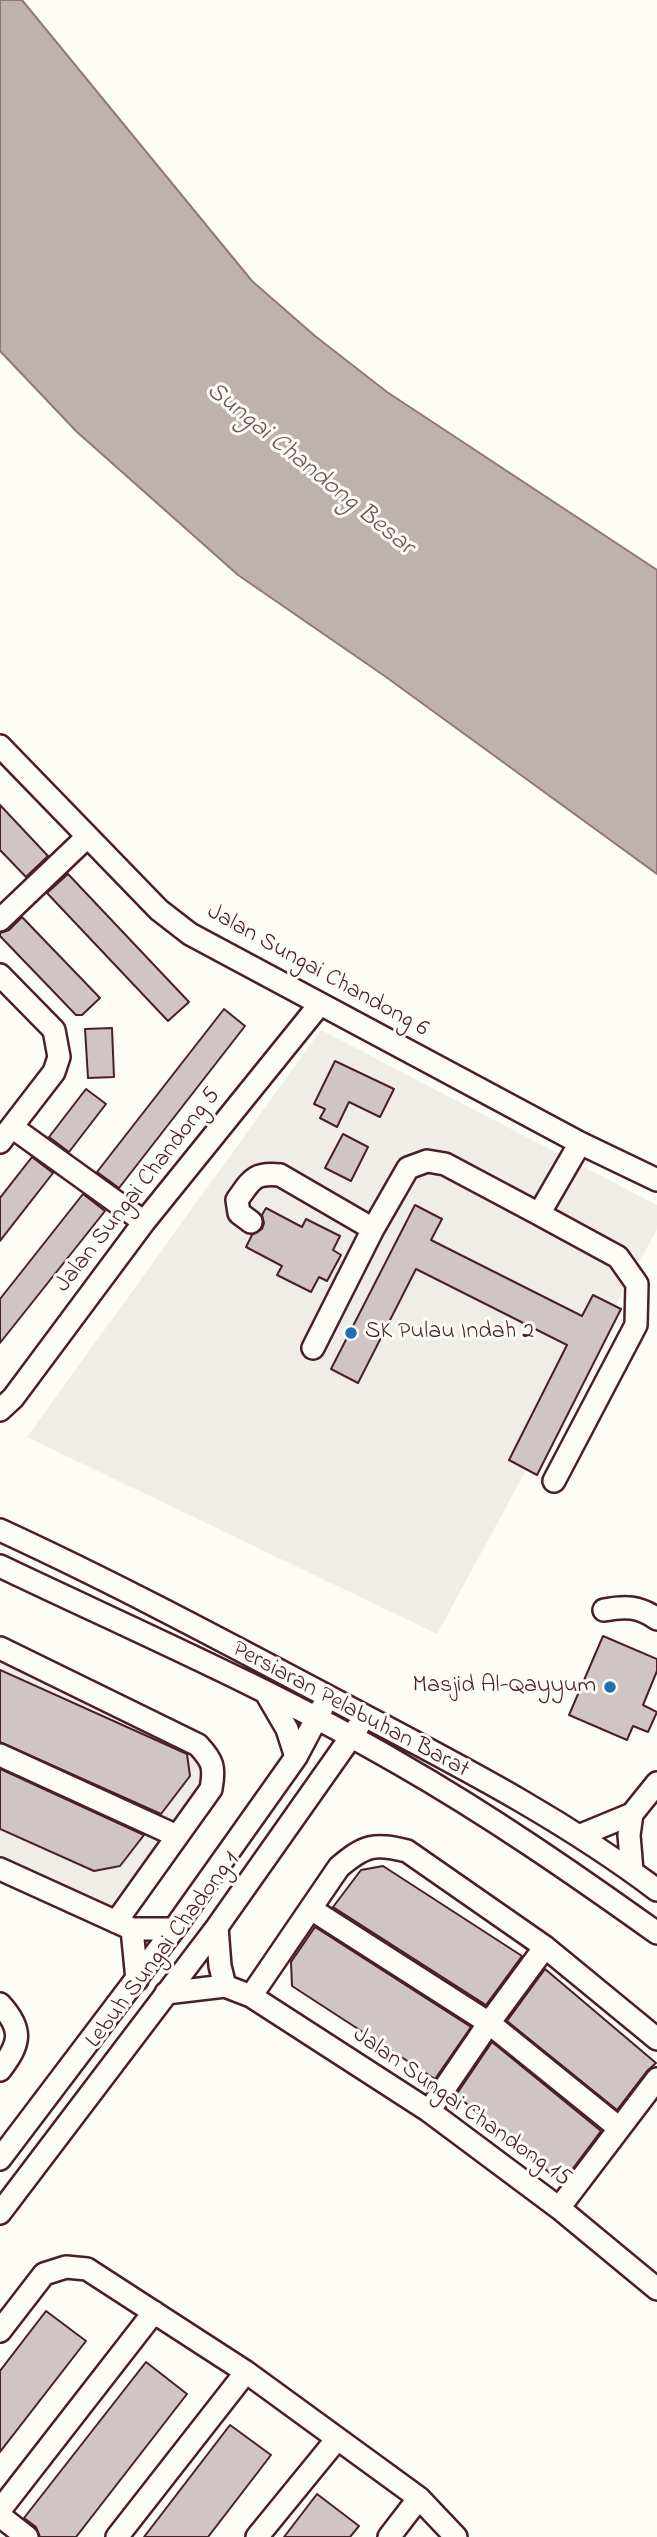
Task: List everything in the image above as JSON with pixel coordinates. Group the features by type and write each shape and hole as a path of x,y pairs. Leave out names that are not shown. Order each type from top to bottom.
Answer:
{"street":[{"name":"Jalan Sungai Chandong 6","path":"0,746 159,910 190,934 580,1143 657,1180"},
{"path":"0,920 87,837"},
{"path":"0,975 54,1030 59,1056 54,1072 6,1135 145,1222"},
{"name":"Jalan Sungai Chandong 5","path":"0,1410 13,1398 145,1222 320,1004"},
{"path":"540,1214 580,1143"},
{"path":"313,1348 373,1229 408,1168 427,1161 445,1164 618,1257 637,1284 636,1325 554,1481"},
{"path":"251,1222 239,1213 237,1200 254,1177 265,1173 280,1175 373,1229"},
{"name":"Persiaran Pelabuhan Barat","path":"0,1530 72,1563 473,1772 581,1835 657,1889"},
{"name":"Persiaran Pelabuhan Barat","path":"0,1566 265,1692 398,1763 520,1836 657,1933"},
{"path":"604,1610 626,1606 646,1611 657,1619"},
{"path":"0,1648 198,1745 210,1757 214,1772 211,1788 177,1836 124,1926 137,1980"},
{"path":"265,1692 287,1729 296,1758"},
{"name":"Lebuh Sungai Chadong 1","path":"0,2159 174,1929 296,1758 315,1719 330,1697"},
{"name":"Lebuh Sungai Chadong 1","path":"0,2213 217,1927 366,1716"},
{"path":"0,1755 177,1836"},
{"path":"331,1767 357,1757 378,1755 398,1763"},
{"path":"581,1835 632,1814 657,1783"},
{"path":"632,1814 629,1835 632,1871"},
{"path":"251,1996 339,1867 358,1851 383,1845 407,1851 545,1947 657,2039"},
{"path":"0,1869 124,1926 174,1929"},
{"path":"312,1909 489,2023 619,2128"},
{"path":"217,1927 220,1966 225,1986"},
{"path":"429,2111 545,1947"},
{"name":"Jalan Sungai Chandong 15","path":"166,1993 225,1986 251,1996 429,2111 559,2208 657,2289"},
{"path":"0,2004 12,2017 16,2032 15,2050 0,2070"},
{"path":"559,2208 657,2078"},
{"path":"0,2331 44,2274 66,2267 87,2269 246,2372 419,2498 456,2537"},
{"path":"0,2510 154,2312"},
{"path":"117,2537 246,2372"},
{"path":"257,2537 337,2439"},
{"path":"389,2537 419,2498"},
{"path":"0,2516 27,2537"}],"shaded area":[{"name":"SK Pulau Indah 2","path":"321,1030 657,1205 657,1229 437,1634 27,1437"},
{"path":"0,1657 191,1751 204,1760 204,1786 115,1913 0,1861"}],"water":[{"name":"Sungai Chandong Besar","path":"0,0 22,0 252,281 315,336 387,392 657,570 657,874 386,677 238,575 77,432 0,351"}],"building":[{"path":"0,805 48,856 26,877 0,850"},
{"path":"68,874 189,1002 168,1021 47,893"},
{"path":"22,917 100,998 82,1015 76,1015 0,936 0,933 9,930"},
{"path":"224,1009 245,1026 119,1188 97,1172"},
{"path":"112,1028 114,1077 88,1078 85,1029"},
{"path":"335,1061 394,1089 380,1117 349,1102 337,1127 320,1118 325,1109 314,1104"},
{"path":"86,1089 106,1104 69,1152 49,1137"},
{"path":"343,1134 368,1147 351,1181 325,1168"},
{"path":"32,1157 53,1173 0,1241 0,1198"},
{"path":"83,1194 105,1211 0,1343 0,1299"},
{"path":"415,1205 442,1219 431,1240 582,1316 593,1295 621,1309 537,1475 509,1460 567,1345 416,1269 358,1383 331,1369"},
{"path":"266,1208 302,1227 306,1219 340,1236 333,1250 341,1255 327,1281 319,1277 311,1292 277,1275 282,1266 246,1247 252,1235 262,1229 262,1215"},
{"path":"603,1636 657,1659 657,1671 643,1705 657,1712 648,1732 633,1726 627,1740 569,1715"},
{"path":"0,1670 187,1754 190,1776 161,1814 0,1742"},
{"path":"0,1769 144,1835 120,1866 94,1871 0,1829"},
{"path":"383,1866 522,1956 486,2005 333,1907 361,1870"},
{"path":"315,1927 471,2027 435,2079 292,1986 291,1962"},
{"path":"545,1969 656,2063 617,2110 507,2021"},
{"path":"492,2042 601,2131 562,2183 456,2095"},
{"path":"46,2311 86,2341 0,2452 0,2371"},
{"path":"146,2362 187,2394 76,2537 40,2537 36,2527 24,2518"},
{"path":"230,2425 271,2455 258,2472 208,2537 144,2537"},
{"path":"317,2494 359,2526 350,2537 284,2537"}],"place":[{"name":"SK Pulau Indah 2","path":"351,1333"},
{"name":"Masjid Al-Qayyum","path":"610,1687"}]}
